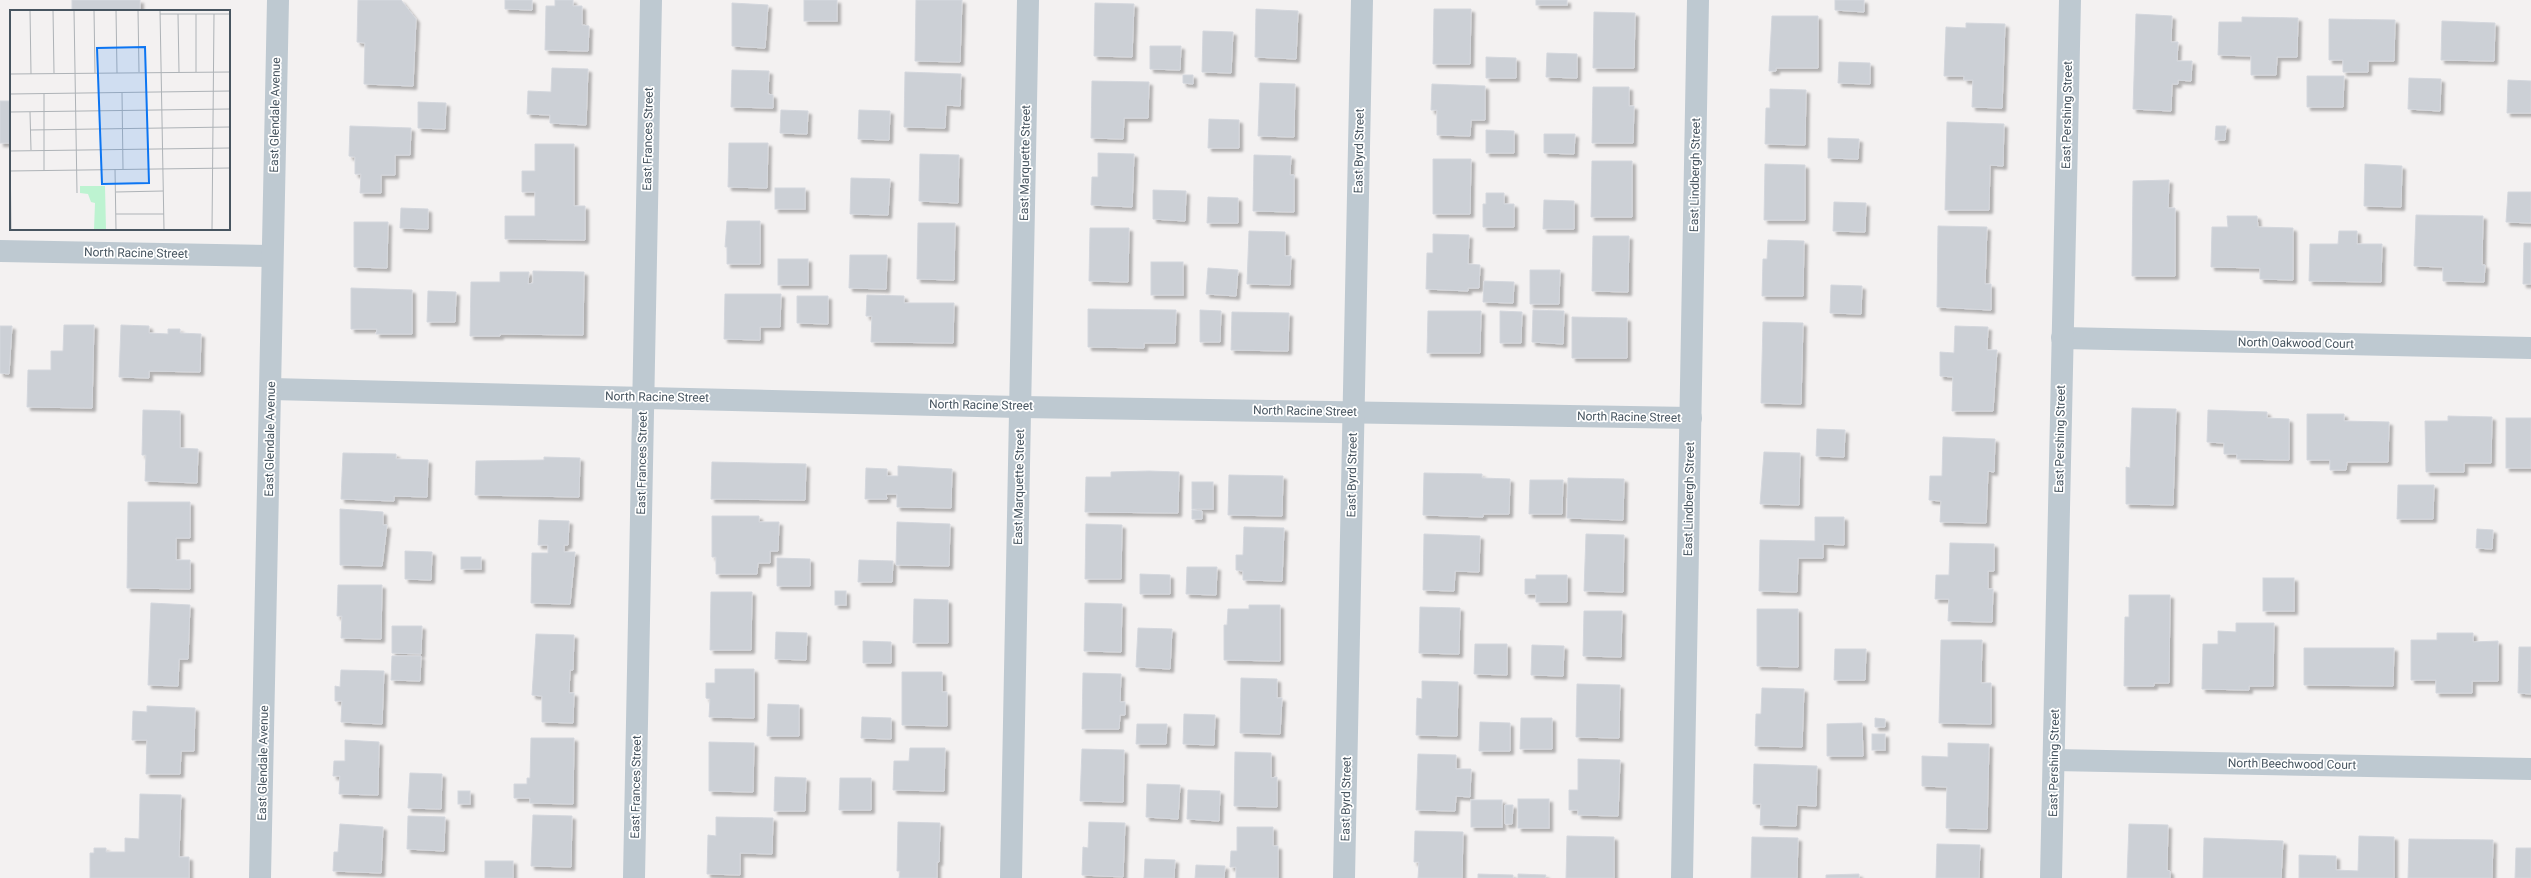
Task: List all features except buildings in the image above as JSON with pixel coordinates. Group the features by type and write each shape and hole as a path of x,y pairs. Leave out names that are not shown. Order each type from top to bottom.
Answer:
{"street":[{"name":"East Glendale Avenue","path":"260,878 278,0"},
{"name":"East Frances Street","path":"634,878 651,0"},
{"name":"East Marquette Street","path":"1011,878 1028,0"},
{"name":"East Byrd Street","path":"1344,878 1362,0"},
{"name":"East Lindbergh Street","path":"1682,878 1698,0"},
{"name":"East Pershing Street","path":"2051,878 2070,0"},
{"name":"North Racine Street","path":"0,251 272,256"},
{"name":"North Oakwood Court","path":"2062,338 2531,348"},
{"name":"North Racine Street","path":"271,389 1021,407 1354,411 1691,418"},
{"name":"North Beechwood Court","path":"2054,760 2531,768"}]}
